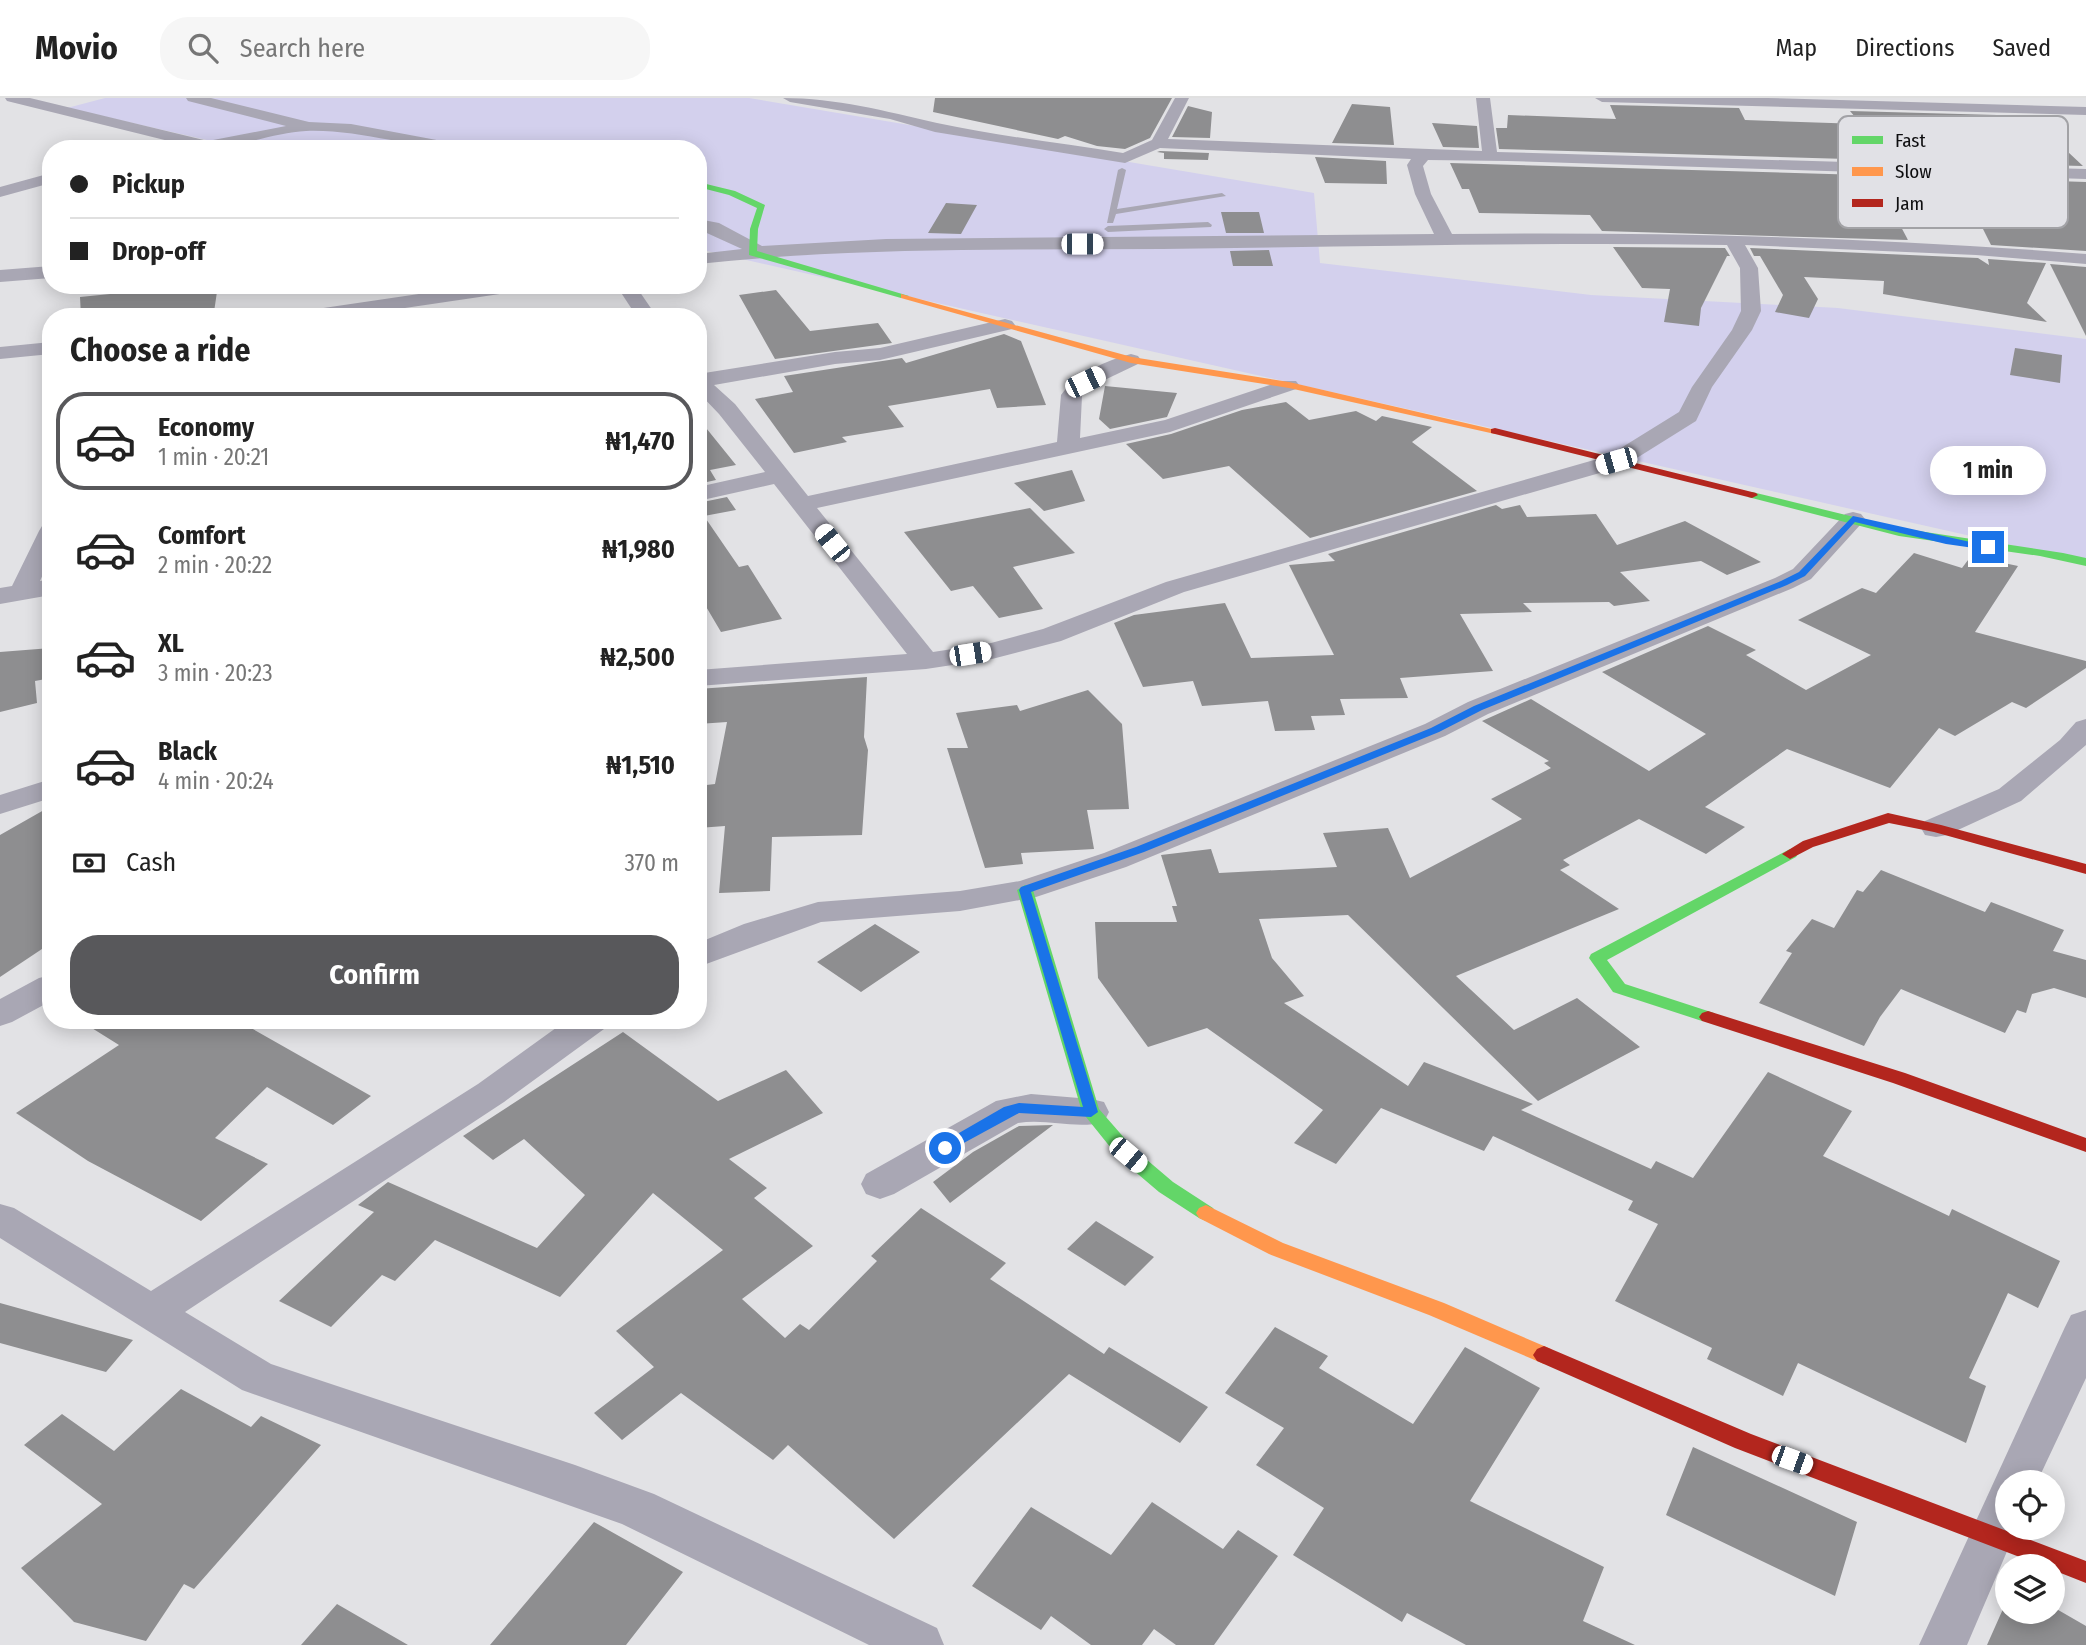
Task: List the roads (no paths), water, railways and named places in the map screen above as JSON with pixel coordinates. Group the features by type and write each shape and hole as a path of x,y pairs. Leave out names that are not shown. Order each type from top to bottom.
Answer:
{"street":[{"path":"12,98 177,140"},
{"path":"192,98 309,127 351,129 410,140"},
{"path":"1158,143 1182,98"},
{"path":"1483,98 1490,156"},
{"path":"1602,98 1901,102 2086,111"},
{"path":"2077,98 2086,111"},
{"path":"797,99 892,115 947,129 1120,158 1130,158 1158,143 1424,155 1635,159 1838,167"},
{"path":"0,113 33,104"},
{"path":"247,140 309,127"},
{"path":"1424,155 1415,165 1423,194 1445,238"},
{"path":"2068,174 2086,174"},
{"path":"0,192 42,180"},
{"path":"707,186 732,192 762,207 754,229 752,250"},
{"path":"707,226 752,250 1131,360 1289,386 1484,428 1946,541 2038,550 2086,562"},
{"path":"707,257 752,250 862,244 1107,237 1734,242 2006,251 2086,259"},
{"path":"707,677 926,661 992,651 1052,635 1175,587 1616,461 1688,416 1702,387 1742,330 1751,311 1749,268 1734,242"},
{"path":"0,276 42,273"},
{"path":"364,308 459,294"},
{"path":"707,379 835,358 880,354 1005,325"},
{"path":"0,353 42,349"},
{"path":"1068,447 1072,395 1085,382 1131,360"},
{"path":"801,504 1170,425 1289,386"},
{"path":"707,389 780,476 926,661"},
{"path":"707,492 780,476"},
{"path":"707,952 756,932 818,912 960,901 1025,890 1128,855 1435,730 1478,708 1784,583 1802,574 1853,519"},
{"path":"11,594 42,545"},
{"path":"11,594 42,589"},
{"path":"1936,828 2010,795 2070,746 2086,728"},
{"path":"0,806 42,791"},
{"path":"2086,869 1936,828 1888,818 1808,844 1597,958 1619,988 1899,1078 2086,1145"},
{"path":"1025,890 1091,1112 1111,1140 1180,1198 1264,1244 1451,1315 1743,1441 1995,1515"},
{"path":"0,1014 42,991"},
{"path":"150,1313 491,1093 570,1029"},
{"path":"880,1184 1009,1111 1031,1107 1091,1112"},
{"path":"0,1219 257,1377 638,1509 920,1645"},
{"path":"2021,1470 2060,1389 2086,1326"},
{"path":"1943,1645 1995,1525"},
{"path":"2036,1540 2086,1572"}],"lane":[{"path":"1122,170 1107,237 1208,225"},
{"path":"1112,212 1222,196"}]}
